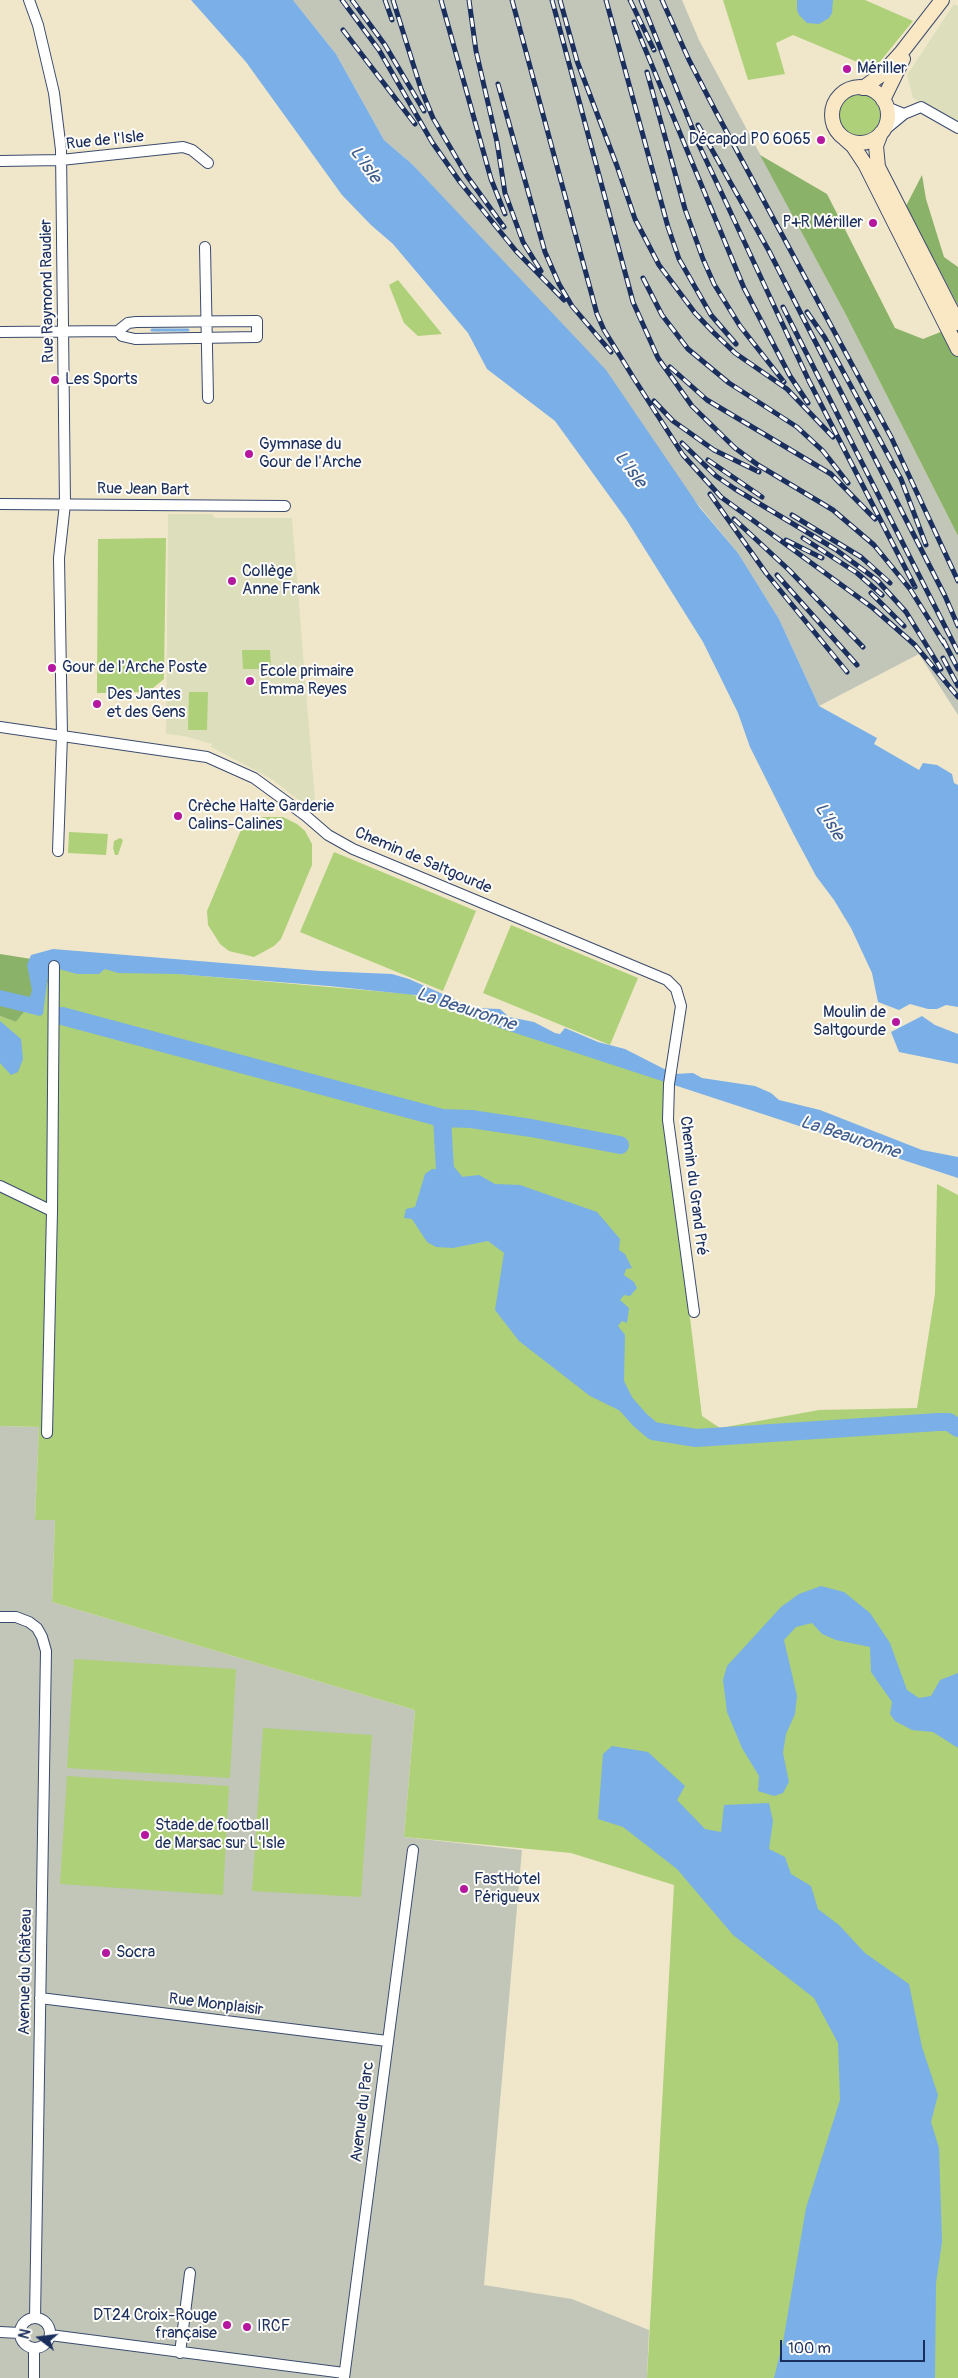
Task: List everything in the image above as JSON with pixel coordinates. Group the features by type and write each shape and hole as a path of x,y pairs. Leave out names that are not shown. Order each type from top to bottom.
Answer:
{"main road":[{"path":"863,88 881,75 915,36 942,0"},
{"path":"885,104 888,87 915,36"},
{"path":"958,323 878,168 876,146 888,116 885,104 877,93 863,88 850,89 835,104 834,125 865,164 958,349"},
{"path":"845,139 864,143 881,133"}],"street":[{"name":"Rue Raymond Raudier","path":"29,0 38,25 54,93 61,160 65,504 59,558 62,735 58,851"},
{"path":"885,104 904,114"},
{"path":"881,133 904,114 922,108 958,128"},
{"name":"Rue de l'Isle","path":"0,161 61,160 183,147 192,150 208,163"},
{"path":"205,247 208,398"},
{"path":"0,332 118,331 128,323 136,322 257,321 257,337 137,339 122,336 118,331"},
{"path":"136,322 141,326 142,330 142,334 137,339"},
{"name":"Rue Jean Bart","path":"0,504 285,506"},
{"name":"Chemin de Saltgourde","path":"0,727 208,757 254,778 306,816 328,835 353,849 667,980 676,989 681,1006 669,1084"},
{"path":"47,1433 52,1211 54,966"},
{"name":"Chemin du Grand Pré","path":"669,1084 668,1120 694,1312"},
{"path":"0,1186 52,1211"},
{"name":"Avenue du Château","path":"0,1617 23,1619 37,1628 42,1637 46,1665 35,2318"},
{"name":"Avenue du Parc","path":"344,2376 413,1850"},
{"name":"Rue Monplaisir","path":"40,1998 388,2041"},
{"path":"180,2353 190,2273"},
{"path":"35,2318 48,2326 50,2335 43,2346 34,2349 22,2342 20,2333 26,2321 35,2318"},
{"path":"0,2332 20,2333"},
{"path":"50,2335 344,2376"},
{"path":"34,2349 34,2378"}],"shaded area":[{"path":"293,0 682,0 699,40 845,313 958,536 958,715 919,654 819,706 779,619 738,553 471,229 412,164 384,140 336,54"},
{"path":"954,4 958,6 958,124 913,98 907,75"},
{"path":"168,514 212,514 215,518 292,518 316,813 270,778 211,747 212,744 184,736 166,734"},
{"path":"0,1426 39,1427 35,1520 55,1520 52,1602 415,1710 404,1837 522,1850 484,2285 572,2299 649,2330 647,2378 0,2378"}],"green space":[{"path":"723,0 865,0 913,21 874,69 793,35 776,43 785,74 748,80"},
{"path":"859,94 874,100 880,115 874,130 859,136 844,130 838,115 844,100"},
{"path":"760,155 827,194 895,328 923,339 958,325 958,536 845,313"},
{"path":"922,175 926,199 944,257 958,267 958,305 906,206"},
{"path":"398,280 442,334 418,336 404,323 389,285"},
{"path":"166,538 164,679 148,692 97,693 98,539"},
{"path":"242,650 270,650 271,669 243,669"},
{"path":"189,692 208,692 207,730 188,730"},
{"path":"263,817 283,817 297,824 305,831 312,844 312,865 281,939 274,946 254,957 229,951 220,944 208,925 207,911 241,830"},
{"path":"69,832 108,834 106,855 68,853"},
{"path":"120,838 123,840 118,855 115,855 114,841"},
{"path":"334,852 476,911 443,991 300,932"},
{"path":"511,925 638,978 610,1045 483,993"},
{"path":"0,954 63,964 16,1022 0,1016"},
{"path":"63,964 410,994 664,1079 666,1121 702,1416 720,1428 819,1410 917,1408 935,1294 937,1184 958,1195 958,2378 647,2378 674,1885 571,1853 404,1837 415,1710 52,1602 55,1520 35,1520 39,1427 0,1426 0,1016 16,1022"},
{"path":"74,1659 236,1669 230,1778 67,1768"},
{"path":"263,1728 372,1735 361,1897 252,1891"},
{"name":"Stade de football de Marsac sur L'Isle","path":"67,1776 229,1786 223,1895 60,1884"}],"water":[{"name":"L'Isle","path":"191,0 293,0 336,54 384,140 412,164 606,370 700,508 738,553 779,619 819,706 877,738 874,744 919,770 923,763 937,765 952,774 954,783 958,785 958,1007 946,1005 937,1009 928,1009 910,1004 899,1010 878,1002 872,973 851,928 834,900 816,876 794,835 750,747 738,713 703,642 626,519 555,421 487,369 468,333 393,244 371,225 342,195 246,62"},
{"path":"797,0 833,0 832,13 829,18 819,24 807,23 799,15"},
{"path":"53,949 320,971 392,974 409,979 474,1008 500,1009 509,1017 534,1022 555,1033 560,1034 565,1028 598,1042 625,1049 674,1074 693,1073 702,1078 755,1086 771,1093 779,1100 820,1110 922,1150 958,1157 958,1178 500,1028 415,995 177,974 118,973 105,969 99,974 77,974 55,968 48,976 43,1014 40,1016 0,1006 0,990 30,997 32,990 27,965 31,955"},
{"path":"922,1016 935,1025 958,1034 958,1064 899,1052 891,1032"},
{"path":"0,1021 21,1039 23,1059 18,1072 11,1075 0,1063"},
{"path":"432,1169 445,1170 461,1177 479,1175 495,1184 520,1185 597,1212 620,1239 619,1250 625,1254 632,1268 626,1269 624,1275 634,1282 637,1288 630,1296 624,1295 620,1300 629,1308 627,1323 622,1321 618,1326 625,1335 624,1381 641,1415 641,1421 590,1396 519,1341 495,1310 504,1253 488,1241 453,1248 436,1247 427,1242 412,1219 404,1218 406,1209 415,1207 425,1174"},
{"path":"821,1586 844,1592 870,1613 890,1643 907,1690 919,1698 931,1696 940,1680 958,1673 958,1748 933,1732 912,1730 895,1721 890,1714 892,1702 871,1672 870,1647 836,1640 822,1634 812,1623 796,1627 784,1640 797,1696 795,1714 786,1734 783,1753 789,1782 783,1793 774,1796 758,1791 759,1776 742,1748 727,1712 723,1680 727,1666 781,1607 799,1594"},
{"path":"612,1746 648,1752 685,1786 677,1800 705,1829 721,1832 724,1805 769,1803 773,1821 769,1849 785,1857 791,1874 811,1886 818,1909 839,1925 865,1953 909,1984 922,2047 938,2095 931,2122 939,2148 942,2242 936,2283 935,2378 774,2378 783,2342 806,2208 840,2100 838,2043 814,1998 733,1935 677,1869 623,1827 598,1819 603,1754"}],"waterway":[{"path":"152,330 188,330"},
{"name":"La Beauronne","path":"62,1016 442,1118 445,1170 460,1188"},
{"name":"La Beauronne","path":"442,1118 471,1119 531,1128 620,1145"},
{"name":"La Beauronne","path":"625,1403 653,1431 696,1438 938,1422 949,1422 958,1428"}],"railway":[{"path":"342,0 379,50 432,142 460,182 516,251 564,300"},
{"path":"352,0 385,45 424,111"},
{"path":"385,0 392,20"},
{"path":"393,0 421,89 433,118 467,176 504,227"},
{"path":"441,0 491,179 505,214"},
{"path":"469,0 476,51 497,142 505,193 523,242 541,271"},
{"path":"512,0 597,314 604,330 633,377 683,455 721,497 873,608 915,645 958,697"},
{"path":"552,0 633,302 658,358 692,406 735,448 758,465 833,510 874,545 910,589 945,645"},
{"path":"560,0 577,61 635,219 659,265 695,313 713,332 735,353 787,389 833,437"},
{"path":"606,0 668,227 679,259 711,315 736,344"},
{"path":"630,0 654,50"},
{"path":"641,0 699,145 809,381 915,587"},
{"path":"662,0 689,60 716,112 891,437 958,581"},
{"path":"634,22 744,288 790,376 808,403"},
{"path":"343,30 415,124"},
{"path":"647,72 685,209 714,284 740,326 784,382"},
{"path":"498,84 545,252 559,284 572,306 611,352"},
{"path":"698,125 769,251 945,596 958,626"},
{"path":"643,278 662,315 688,349 729,383 797,427 823,451 848,483"},
{"path":"783,307 958,652"},
{"path":"807,312 825,338 901,479 926,545"},
{"path":"670,367 707,400 831,474 875,519"},
{"path":"654,401 673,421 714,450 759,472"},
{"path":"682,443 716,476 835,549 877,580 906,612 941,669"},
{"path":"708,460 762,497"},
{"path":"710,494 766,573 847,672"},
{"path":"792,515 861,557 890,583"},
{"path":"734,519 789,570 863,647"},
{"path":"803,538 857,573 882,595"},
{"path":"786,540 822,558"},
{"path":"777,575 857,665"},
{"path":"871,593 904,626"},
{"path":"943,640 958,669"},
{"path":"943,658 958,686"}],"place":[{"name":"Mériller","path":"847,69"},
{"name":"Décapod PO 6065","path":"821,140"},
{"name":"P+R Mériller","path":"873,223"},
{"name":"Les Sports","path":"55,380"},
{"name":"Gymnase du Gour de l'Arche","path":"249,454"},
{"name":"Collège Anne Frank","path":"232,581"},
{"name":"Gour de l'Arche Poste","path":"52,668"},
{"name":"Ecole primaire Emma Reyes","path":"250,681"},
{"name":"Des Jantes et des Gens","path":"97,704"},
{"name":"Crèche Halte Garderie Calins-Calines","path":"178,816"},
{"name":"Moulin de Saltgourde","path":"896,1022"},
{"name":"Stade de football de Marsac sur L'Isle","path":"145,1835"},
{"name":"FastHotel Périgueux","path":"464,1889"},
{"name":"Socra","path":"106,1953"},
{"name":"DT24 Croix-Rouge française","path":"227,2325"},
{"name":"IRCF","path":"247,2327"}]}
